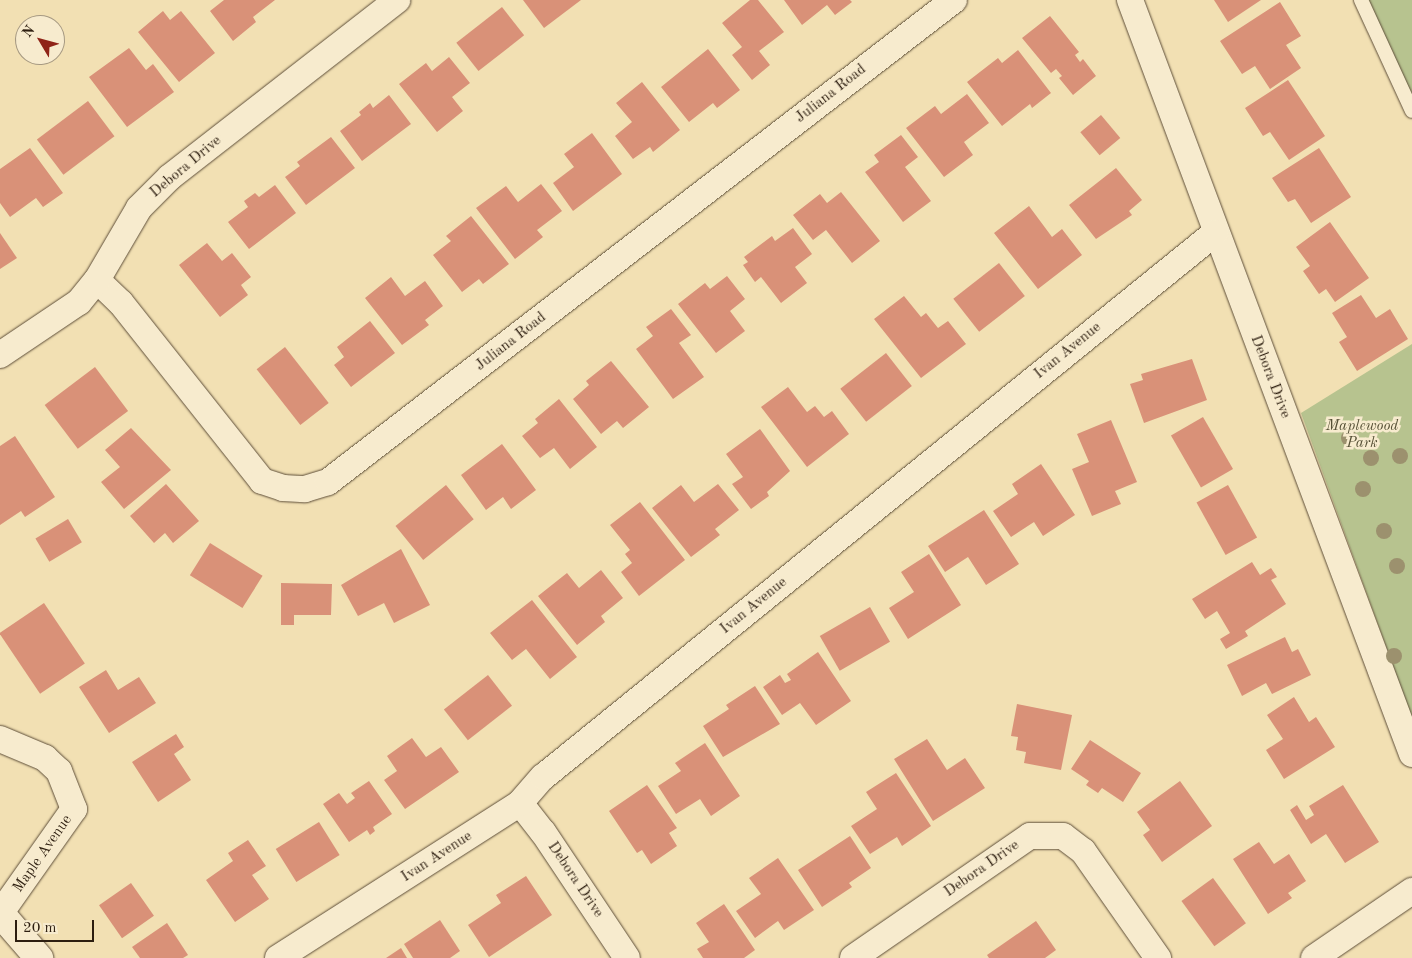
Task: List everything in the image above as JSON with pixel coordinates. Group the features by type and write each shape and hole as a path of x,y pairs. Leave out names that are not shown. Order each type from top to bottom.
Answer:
{"street":[{"name":"Debora Drive","path":"0,355 79,302 97,280 139,208 170,177 397,0"},
{"name":"Juliana Road","path":"97,280 121,303 262,481 282,488 305,489 328,482 954,0"},
{"name":"Debora Drive","path":"1130,0 1215,233 1412,754"},
{"name":"Ivan Avenue","path":"278,958 520,803 543,777 1215,233"},
{"name":"Maple Avenue","path":"0,739 45,758 58,772 74,810 0,914 39,958"},
{"name":"Debora Drive","path":"520,803 543,832 627,958"},
{"name":"Debora Drive","path":"853,958 1030,836 1063,836 1083,851 1158,958"},
{"path":"1314,958 1412,891"}],"lane":[{"path":"1361,0 1412,111"}],"green space":[{"path":"1361,0 1412,0 1412,113"},
{"name":"Maplewood Park","path":"1412,344 1412,718 1301,413"}],"building":[{"path":"224,0 275,0 253,17 256,22 233,41 210,11"},
{"path":"523,0 581,0 544,28"},
{"path":"750,0 758,0 784,32 759,51 770,65 752,80 732,55 742,47 722,23"},
{"path":"784,0 850,0 852,2 835,15 827,5 802,25"},
{"path":"1214,0 1261,0 1228,22"},
{"path":"1280,2 1301,36 1286,45 1301,68 1270,89 1255,66 1242,74 1220,41"},
{"path":"502,7 524,35 478,71 456,43"},
{"path":"163,11 170,20 181,11 215,53 179,82 138,32"},
{"path":"1050,16 1079,52 1075,55 1080,62 1083,59 1096,76 1073,95 1059,78 1062,76 1056,69 1051,73 1022,38"},
{"path":"129,48 146,70 153,64 174,92 127,127 89,77"},
{"path":"708,49 740,90 717,108 713,103 689,122 661,87"},
{"path":"1018,50 1051,93 1032,108 1030,104 1002,126 967,82 998,58 1002,63"},
{"path":"449,57 470,83 452,97 463,111 437,132 399,84 426,63 432,71"},
{"path":"1288,80 1325,136 1289,160 1270,132 1263,136 1245,108"},
{"path":"642,82 680,130 653,152 650,147 633,159 615,136 632,122 616,103"},
{"path":"967,94 989,123 964,142 973,155 944,177 906,128 935,106 941,114"},
{"path":"389,95 411,124 362,161 340,131 361,115 359,112 370,103 373,108"},
{"path":"88,101 114,136 63,175 37,140"},
{"path":"1101,115 1120,138 1100,155 1080,132"},
{"path":"592,133 622,174 573,211 553,183 574,167 564,154"},
{"path":"901,135 918,157 905,167 931,201 903,222 865,172 879,162 874,155"},
{"path":"331,137 355,168 306,205 285,177 300,166 297,162"},
{"path":"30,148 63,193 43,207 36,198 10,217 0,203 0,169"},
{"path":"1319,148 1351,197 1311,223 1295,199 1288,202 1272,178"},
{"path":"1116,168 1142,200 1129,211 1132,215 1096,239 1069,205"},
{"path":"541,184 562,211 537,230 543,237 515,259 476,208 506,186 518,202"},
{"path":"275,185 296,213 249,249 228,222 248,207 244,201 255,193 259,197"},
{"path":"841,192 880,241 852,263 826,230 813,240 793,215 820,194 827,203"},
{"path":"1029,206 1052,237 1062,229 1082,255 1038,289 994,233"},
{"path":"471,216 509,264 483,284 479,279 462,292 433,255 451,241 446,236"},
{"path":"1330,222 1369,278 1335,302 1326,289 1319,294 1303,271 1310,266 1296,247"},
{"path":"793,228 812,254 795,267 807,283 781,303 761,277 755,282 743,265 748,262 744,257 772,236 775,241"},
{"path":"0,233 17,258 0,269"},
{"path":"207,243 222,261 232,253 251,277 241,285 248,295 220,317 179,265"},
{"path":"999,263 1025,296 979,332 953,299"},
{"path":"727,276 745,299 730,311 745,331 716,353 678,304 705,283 710,289"},
{"path":"391,277 405,296 425,281 443,306 425,320 429,325 402,345 365,298"},
{"path":"1361,295 1376,318 1390,309 1408,339 1357,371 1339,342 1347,337 1332,313"},
{"path":"904,296 921,317 926,313 938,328 948,321 966,344 921,378 874,319"},
{"path":"671,309 691,335 679,343 704,377 673,399 636,349 653,336 646,327"},
{"path":"370,321 395,353 351,387 334,365 344,357 337,347"},
{"path":"285,347 329,403 300,425 257,369"},
{"path":"886,353 912,386 866,422 840,389"},
{"path":"1192,359 1207,400 1144,423 1130,384 1143,380 1141,374"},
{"path":"611,361 649,407 623,428 617,421 601,434 573,399 589,385 586,381"},
{"path":"95,367 128,411 78,449 45,405"},
{"path":"788,387 807,412 815,406 824,417 832,411 849,434 807,467 761,407"},
{"path":"559,399 597,447 570,469 554,448 540,458 522,436 538,423 535,419"},
{"path":"1203,417 1233,469 1201,487 1171,436"},
{"path":"1111,420 1137,482 1115,491 1121,504 1092,516 1072,469 1089,462 1077,434"},
{"path":"131,428 171,470 124,509 101,482 120,467 105,450"},
{"path":"760,429 790,471 767,492 769,496 751,509 732,484 743,477 726,454"},
{"path":"15,436 55,497 25,517 21,511 0,525 0,446"},
{"path":"502,444 536,490 511,509 503,497 486,510 461,475"},
{"path":"1041,464 1075,515 1043,536 1034,522 1011,537 993,511 1018,494 1012,484"},
{"path":"166,484 199,521 173,543 165,533 154,543 130,516"},
{"path":"718,484 739,510 715,529 720,535 691,557 652,508 681,485 694,502"},
{"path":"446,485 474,519 423,560 395,526"},
{"path":"1228,485 1257,537 1226,555 1197,502"},
{"path":"640,502 685,560 639,596 621,572 632,563 625,554 630,550 610,525"},
{"path":"984,510 1019,564 986,585 968,557 945,572 928,546"},
{"path":"68,519 82,542 49,562 35,539"},
{"path":"210,543 263,576 242,608 190,575"},
{"path":"401,549 430,605 394,623 384,603 358,616 341,585"},
{"path":"929,554 961,605 908,639 889,608 914,592 901,572"},
{"path":"1252,562 1260,575 1271,568 1277,577 1271,580 1286,604 1245,631 1248,636 1226,649 1220,639 1230,633 1217,611 1205,619 1192,599"},
{"path":"601,570 623,598 601,616 605,622 577,645 538,596 567,573 579,588"},
{"path":"281,583 332,584 331,615 294,615 294,625 281,625"},
{"path":"532,600 577,657 550,679 526,649 512,660 490,633"},
{"path":"44,603 85,664 40,694 0,633"},
{"path":"870,607 890,642 840,671 820,636"},
{"path":"1285,637 1292,652 1298,649 1311,675 1272,694 1266,683 1242,696 1227,665"},
{"path":"818,652 851,701 816,725 800,703 782,715 763,687 780,675 785,683 791,680 787,674"},
{"path":"106,670 118,690 139,677 156,703 109,733 79,687"},
{"path":"488,675 512,706 468,740 444,709"},
{"path":"755,686 780,724 723,757 703,726 729,709 726,705"},
{"path":"1294,697 1309,722 1316,717 1335,747 1284,779 1266,750 1283,739 1267,715"},
{"path":"1017,704 1072,715 1061,770 1024,763 1026,752 1016,750 1018,737 1011,736"},
{"path":"176,734 184,747 174,754 191,780 158,802 132,762"},
{"path":"412,738 426,757 441,747 459,772 405,809 384,780 397,771 387,756"},
{"path":"927,739 947,770 965,758 985,788 933,821 894,759"},
{"path":"1090,740 1141,773 1123,802 1102,788 1098,793 1086,785 1089,781 1071,769"},
{"path":"705,743 740,796 711,816 700,799 676,814 658,786 681,771 675,763"},
{"path":"896,773 931,826 902,846 897,837 870,854 851,826 877,809 866,792"},
{"path":"369,781 392,814 373,827 375,831 370,835 367,830 349,842 323,804 339,793 347,804 355,798 351,793"},
{"path":"1180,781 1212,826 1162,862 1143,835 1150,830 1137,812"},
{"path":"647,785 677,828 669,833 677,846 651,864 642,850 637,853 609,811"},
{"path":"1343,785 1379,842 1345,863 1326,834 1311,844 1290,810 1297,805 1306,820 1314,815 1309,806"},
{"path":"319,822 340,855 296,882 276,849"},
{"path":"850,836 871,868 849,883 852,887 822,907 798,870"},
{"path":"248,840 266,866 252,875 269,899 235,922 206,880 233,861 228,853"},
{"path":"1259,842 1274,864 1289,854 1306,881 1288,893 1292,898 1268,914 1233,859"},
{"path":"778,858 814,910 784,930 778,921 755,938 736,911 761,894 749,878"},
{"path":"526,876 552,915 489,957 468,925 501,903 496,895"},
{"path":"1213,878 1246,923 1214,946 1181,901"},
{"path":"131,883 154,916 122,938 99,905"},
{"path":"724,904 755,950 744,958 703,958 697,949 709,942 696,923"},
{"path":"440,920 460,951 450,958 413,958 404,944"},
{"path":"1036,921 1056,950 1045,958 989,958 987,955"},
{"path":"167,923 188,955 183,958 140,958 132,947"},
{"path":"401,948 407,958 386,958"}]}
